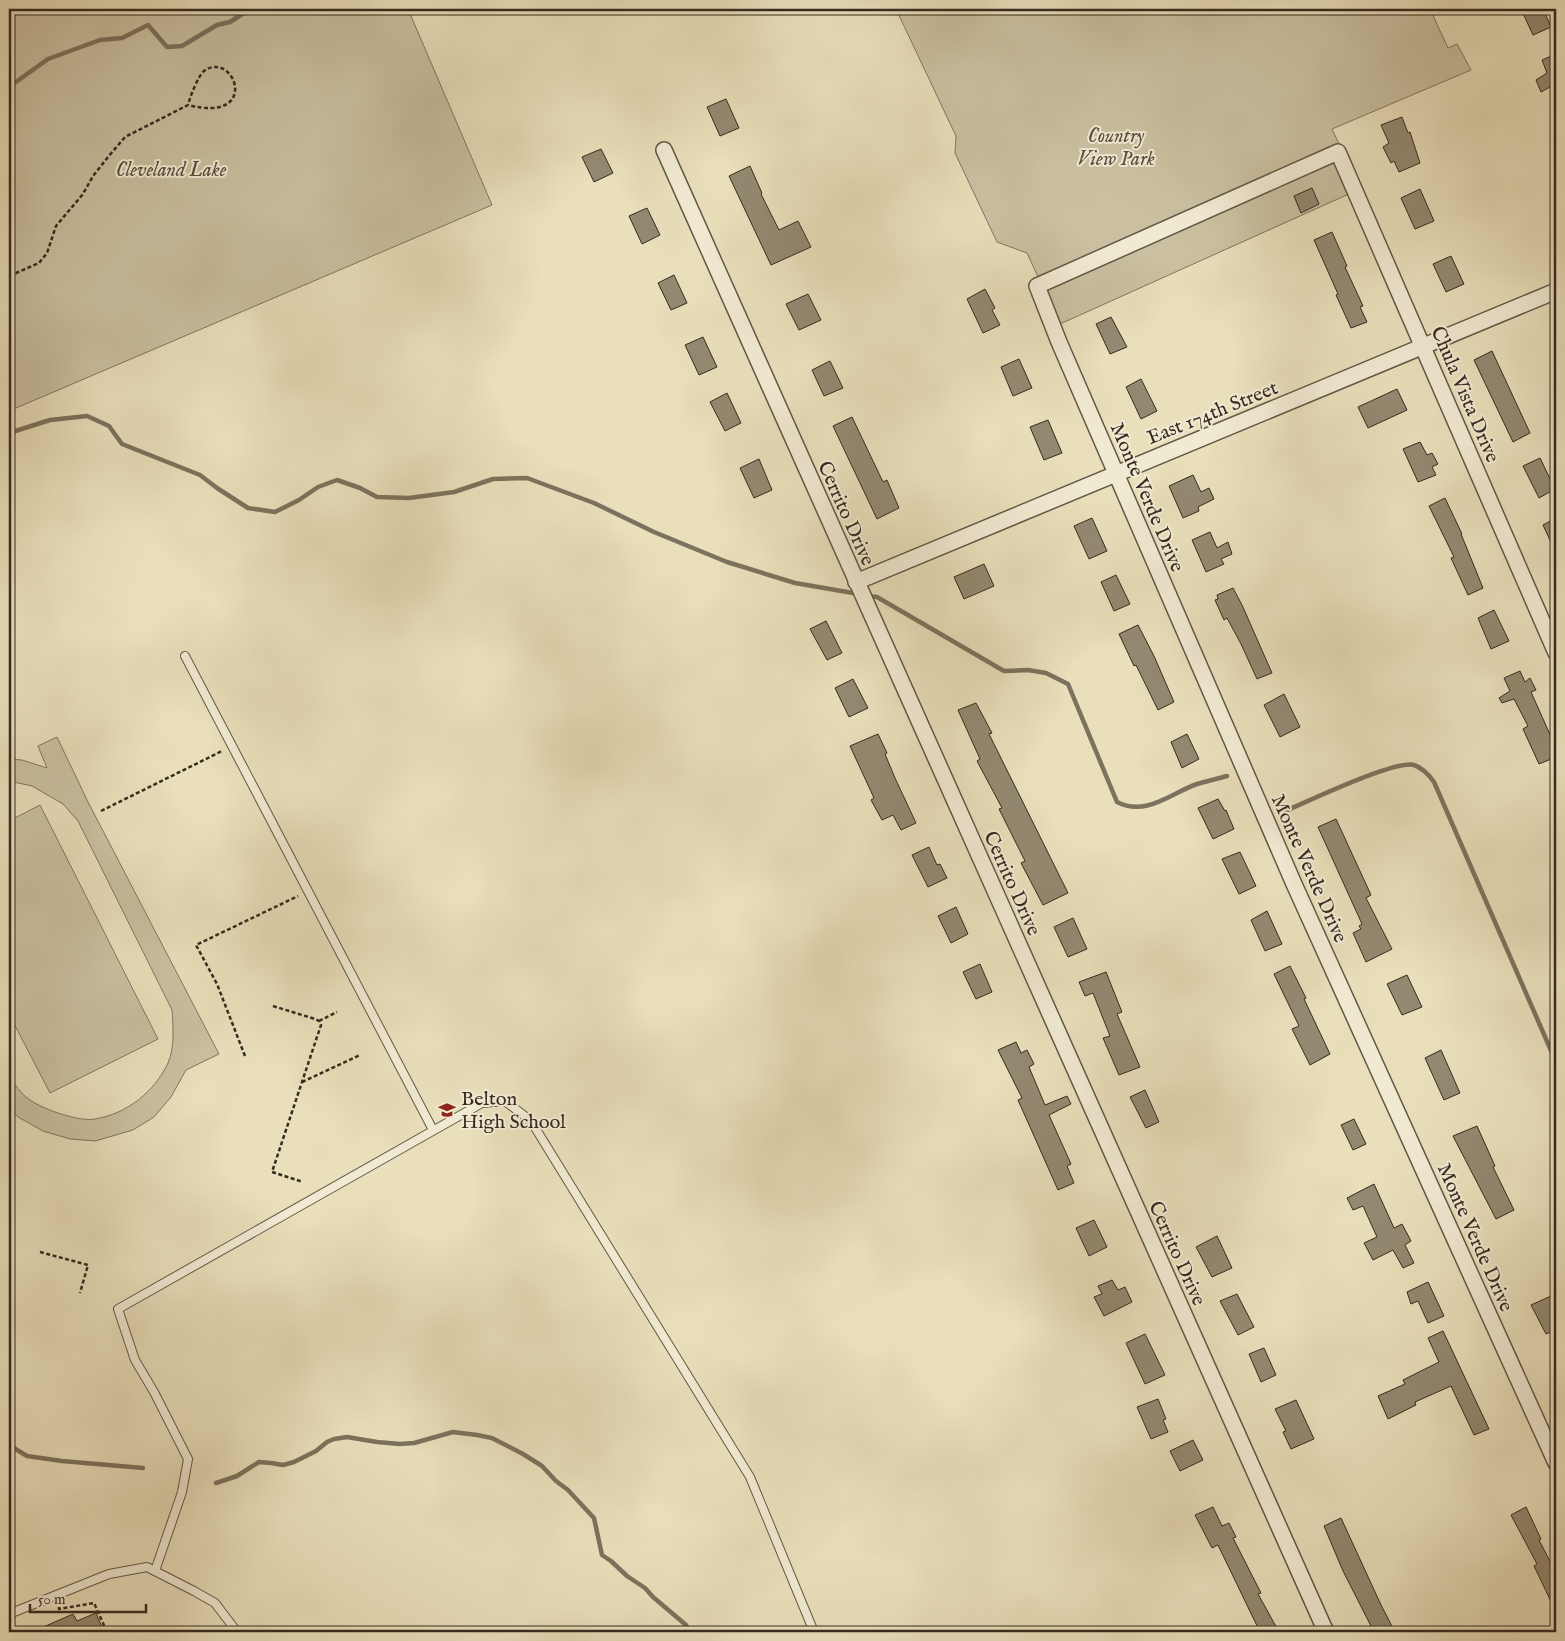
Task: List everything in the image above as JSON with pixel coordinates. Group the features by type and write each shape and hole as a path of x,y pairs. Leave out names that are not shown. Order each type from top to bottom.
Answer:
{"street":[{"name":"Cerrito Drive","path":"664,150 1326,1632"},
{"name":"Monte Verde Drive","path":"1338,152 1037,286 1059,342 1298,893 1556,1463"},
{"name":"Chula Vista Drive","path":"1338,152 1556,653"},
{"name":"East 174th Street","path":"856,582 1556,292"}],"lane":[{"path":"185,656 433,1130"},
{"path":"154,1571 182,1492 188,1459 154,1392 135,1360 118,1309 482,1103 505,1101 531,1121 750,1478 814,1632"},
{"path":"9,1614 109,1574 147,1567 215,1603 237,1632"}],"path":[{"path":"9,274 39,263 47,253 56,226 83,194 108,156 125,138 188,105 204,109 223,107 234,99 236,92 235,81 229,73 221,68 214,67 203,71 191,94 188,105"},
{"path":"101,811 232,746"},
{"path":"245,1056 217,984 196,945 308,891"},
{"path":"273,1006 320,1022 337,1012"},
{"path":"303,1182 272,1172 321,1026 320,1022"},
{"path":"302,1082 360,1054"},
{"path":"40,1252 88,1265 80,1293"},
{"path":"57,1603 59,1609 94,1603 107,1632"},
{"path":"9,1624 13,1632 23,1628 25,1632"}],"green space":[{"name":"Cleveland Lake","path":"9,9 408,9 492,205 9,411"},
{"name":"Country View Park","path":"896,9 1430,9 1448,48 1457,44 1471,70 1332,129 1360,189 1060,324 1027,253 997,242 955,153 956,136"},
{"path":"57,737 88,802 219,1054 186,1070 171,1097 154,1117 133,1130 95,1141 70,1139 43,1131 18,1117 9,1107 9,1074 27,1098 53,1111 80,1119 95,1119 118,1112 139,1100 148,1092 168,1063 173,1044 172,1010 78,821 63,804 32,786 9,781 9,759 22,760 47,768 38,746"},
{"path":"40,805 158,1039 50,1093 9,1014 9,821"}],"building":[{"path":"1521,9 1543,9 1551,27 1533,35"},
{"path":"1556,54 1556,95 1552,86 1541,92 1536,80 1547,73 1542,60"},
{"path":"726,99 739,128 720,136 707,107"},
{"path":"1402,117 1408,133 1410,132 1420,163 1399,172 1394,161 1391,163 1383,147 1389,143 1381,125"},
{"path":"601,149 613,173 594,182 582,157"},
{"path":"750,166 761,194 779,230 798,221 811,247 771,265 729,176"},
{"path":"1312,188 1319,204 1301,213 1294,196"},
{"path":"1420,189 1434,221 1415,229 1401,198"},
{"path":"647,208 660,235 642,244 629,216"},
{"path":"1332,232 1347,266 1345,267 1363,306 1360,307 1367,322 1351,328 1314,240"},
{"path":"1451,256 1464,284 1446,292 1433,264"},
{"path":"674,275 687,303 671,310 658,283"},
{"path":"985,289 995,308 992,310 1000,325 983,333 967,299"},
{"path":"808,294 821,320 799,330 786,304"},
{"path":"1111,317 1127,347 1110,354 1096,324"},
{"path":"703,337 717,367 699,375 685,345"},
{"path":"1492,351 1530,433 1513,442 1474,360"},
{"path":"1019,359 1032,388 1013,396 1001,367"},
{"path":"830,361 843,388 824,396 812,370"},
{"path":"1141,379 1157,411 1141,419 1126,387"},
{"path":"1397,389 1407,410 1368,428 1358,407"},
{"path":"727,393 741,423 725,431 710,402"},
{"path":"852,417 883,482 887,480 899,508 877,519 833,426"},
{"path":"1048,420 1062,453 1044,460 1030,427"},
{"path":"1420,442 1427,455 1432,453 1438,464 1432,467 1436,475 1418,482 1403,449"},
{"path":"1540,458 1555,489 1539,498 1523,466"},
{"path":"759,459 772,490 754,498 740,468"},
{"path":"1193,475 1201,492 1209,488 1214,499 1198,507 1199,511 1183,518 1169,486"},
{"path":"1445,498 1462,534 1483,588 1468,595 1451,558 1454,557 1429,506"},
{"path":"1092,518 1107,551 1089,559 1074,526"},
{"path":"1556,518 1556,553 1543,525"},
{"path":"1210,532 1217,548 1228,542 1232,554 1221,559 1224,564 1206,572 1192,540"},
{"path":"984,564 994,586 964,599 954,577"},
{"path":"1116,575 1130,604 1114,611 1101,582"},
{"path":"1233,588 1272,673 1257,679 1241,644 1227,618 1224,620 1215,600 1218,599 1217,595"},
{"path":"1494,610 1509,641 1491,649 1478,618"},
{"path":"826,621 842,653 827,660 810,629"},
{"path":"1138,625 1174,702 1158,710 1119,634"},
{"path":"1520,671 1525,682 1530,678 1536,690 1531,692 1556,748 1556,757 1539,764 1523,729 1528,726 1514,699 1502,703 1499,698 1510,691 1504,678"},
{"path":"853,679 868,708 849,717 835,688"},
{"path":"1284,694 1300,727 1280,737 1264,705"},
{"path":"976,703 992,733 989,734 1068,893 1043,905 1021,863 1025,861 999,809 1002,808 977,761 980,759 958,710"},
{"path":"878,734 887,753 885,754 895,778 916,823 901,830 893,815 882,820 871,800 874,798 850,746"},
{"path":"1187,734 1199,759 1182,768 1171,742"},
{"path":"1218,799 1226,810 1234,829 1213,839 1198,808"},
{"path":"1336,819 1371,895 1366,898 1392,949 1366,962 1353,933 1361,929 1359,926 1362,924 1318,827"},
{"path":"929,847 937,865 940,864 947,878 928,887 912,855"},
{"path":"1240,852 1256,886 1239,894 1222,859"},
{"path":"956,907 968,934 951,943 938,916"},
{"path":"1267,911 1282,944 1265,951 1251,920"},
{"path":"1073,918 1087,949 1068,957 1054,927"},
{"path":"980,964 992,992 976,999 963,972"},
{"path":"1290,966 1330,1054 1310,1065 1292,1029 1299,1026 1274,974"},
{"path":"1106,972 1122,1012 1117,1014 1140,1067 1119,1075 1103,1038 1110,1036 1093,993 1085,996 1079,982"},
{"path":"1407,975 1422,1007 1402,1015 1387,984"},
{"path":"1016,1042 1021,1053 1027,1050 1034,1064 1029,1067 1045,1105 1067,1096 1071,1104 1049,1115 1071,1164 1067,1166 1074,1183 1058,1190 1018,1100 1022,1098 998,1050"},
{"path":"1441,1050 1460,1093 1444,1100 1425,1058"},
{"path":"1145,1090 1159,1122 1146,1128 1130,1097"},
{"path":"1354,1119 1366,1144 1353,1150 1341,1125"},
{"path":"1477,1126 1495,1166 1493,1167 1514,1210 1496,1219 1453,1136"},
{"path":"1374,1184 1394,1228 1402,1224 1411,1241 1405,1245 1414,1263 1403,1268 1393,1250 1373,1260 1364,1243 1377,1237 1363,1206 1353,1210 1347,1198"},
{"path":"1094,1220 1107,1247 1089,1256 1076,1228"},
{"path":"1217,1236 1232,1268 1212,1277 1196,1247"},
{"path":"1112,1280 1118,1290 1125,1287 1132,1302 1104,1316 1094,1297 1102,1294 1098,1286"},
{"path":"1428,1282 1444,1316 1428,1323 1418,1301 1411,1304 1407,1292"},
{"path":"1237,1294 1254,1327 1238,1335 1220,1301"},
{"path":"1551,1296 1556,1306 1556,1330 1546,1334 1531,1305"},
{"path":"1443,1331 1489,1429 1474,1435 1451,1386 1415,1402 1416,1405 1388,1419 1378,1396 1405,1384 1403,1380 1439,1362 1428,1338"},
{"path":"1145,1334 1165,1375 1145,1384 1126,1343"},
{"path":"1264,1348 1276,1375 1261,1382 1249,1354"},
{"path":"1158,1399 1166,1419 1163,1420 1168,1432 1151,1439 1137,1407"},
{"path":"1296,1400 1314,1439 1291,1449 1283,1432 1286,1431 1275,1409"},
{"path":"1193,1440 1203,1460 1180,1471 1170,1451"},
{"path":"1213,1507 1222,1526 1229,1523 1236,1537 1233,1538 1261,1593 1258,1594 1279,1632 1260,1632 1218,1545 1212,1548 1195,1515"},
{"path":"1526,1507 1541,1539 1539,1540 1556,1573 1556,1612 1534,1566 1537,1564 1511,1515"},
{"path":"1341,1518 1395,1632 1374,1632 1343,1571 1324,1526"},
{"path":"96,1613 104,1632 32,1632 73,1614 77,1621"}],"waterway":[{"path":"9,87 48,59 100,40 122,38 148,25 167,47 182,46 217,25 230,22 250,9"},
{"path":"9,433 50,420 87,416 109,426 122,444 200,475 248,508 275,512 299,500 318,487 337,480 360,488 377,497 409,498 454,492 493,479 527,478 594,503 654,532 727,562 795,583 859,594"},
{"path":"867,596 877,597 1004,671 1028,670 1046,673 1068,684 1117,802 1138,807 1148,805 1197,784 1227,776"},
{"path":"1283,812 1388,769 1404,765 1414,765 1426,772 1434,782 1556,1062"},
{"path":"216,1483 237,1476 259,1462 283,1465 294,1462 334,1439 347,1437 400,1444 414,1443 453,1432 492,1438 542,1466 556,1481 568,1490 594,1518 602,1555 645,1588 686,1625 690,1632"},
{"path":"9,1445 27,1456 143,1468"}],"place":[{"name":"Belton High School","path":"447,1110"}]}
